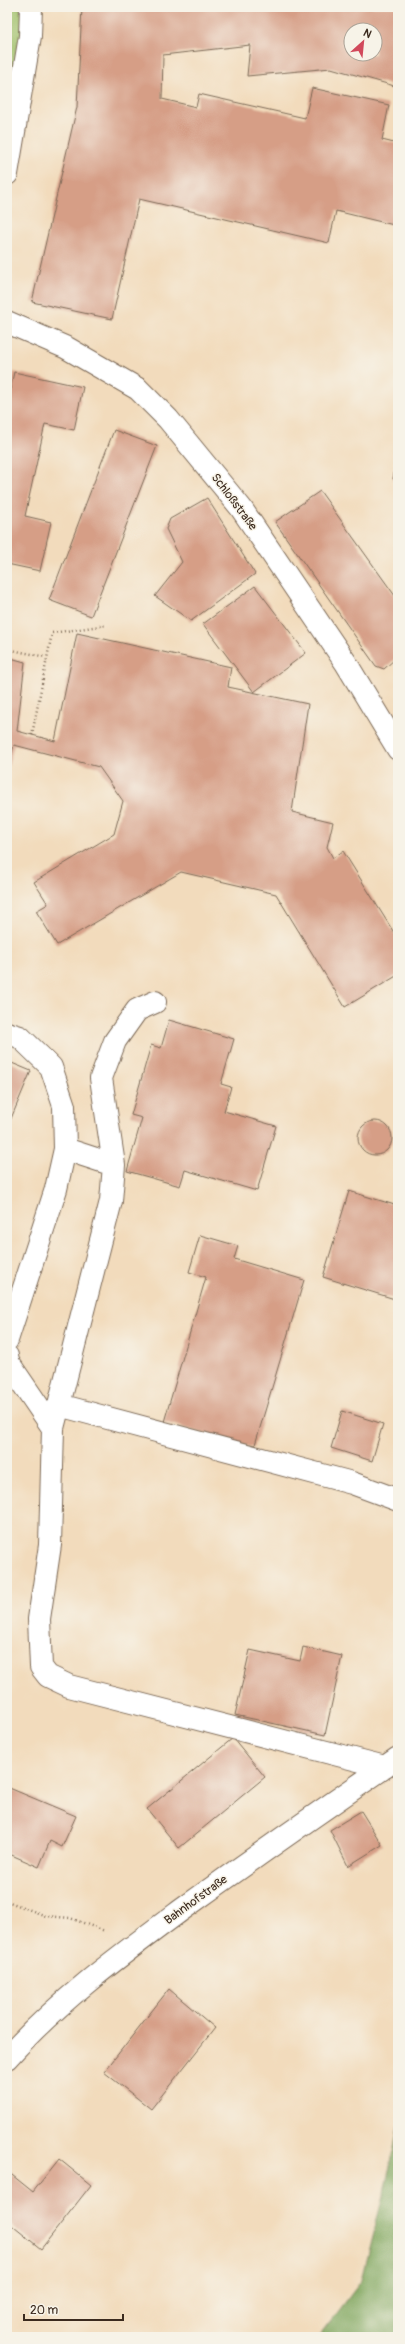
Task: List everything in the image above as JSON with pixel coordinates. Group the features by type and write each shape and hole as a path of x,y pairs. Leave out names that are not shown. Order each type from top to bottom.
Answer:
{"street":[{"path":"7,174 30,36 31,7"},
{"name":"Schloßstraße","path":"7,322 68,348 138,389 168,419 241,508 346,663 398,749"},
{"path":"155,1002 136,1010 116,1041 101,1078 114,1165 110,1201 53,1428 50,1545 39,1619 41,1667 48,1676 69,1686 392,1762"},
{"path":"7,1033 20,1037 51,1067 64,1106 65,1149 39,1268 7,1340"},
{"path":"65,1149 114,1165"},
{"path":"7,1356 8,1362 53,1428"},
{"path":"59,1405 352,1483 398,1500"},
{"name":"Bahnhofstraße","path":"7,2058 50,2013 138,1942 261,1852 392,1762"}],"path":[{"path":"32,735 46,657 52,633 107,625"},
{"path":"7,649 46,657"},
{"path":"7,1901 46,1916 70,1918 138,1942"}],"green space":[{"path":"7,7 31,7 7,174"},
{"path":"398,2126 398,2337 319,2337 362,2280 391,2163"}],"building":[{"path":"82,7 398,7 398,87 331,68 247,76 250,45 163,55 162,99 196,107 199,94 305,118 312,88 389,105 382,140 398,144 398,226 336,211 329,243 139,199 112,319 32,302 77,107"},
{"path":"14,372 83,387 74,430 45,424 25,516 51,522 40,571 7,564 7,404"},
{"path":"114,430 157,446 91,616 49,600"},
{"path":"398,458 398,480 393,479"},
{"path":"320,491 398,600 398,649 395,659 384,669 376,666 275,522"},
{"path":"207,498 255,574 191,621 155,596 182,562 166,529 170,519"},
{"path":"255,586 306,653 254,692 203,624"},
{"path":"77,633 231,667 228,687 308,704 292,812 333,822 327,847 333,858 343,851 398,939 398,975 345,1007 276,894 181,872 57,945 36,911 48,904 34,882 114,834 123,801 99,767 14,745 7,770 7,657 25,662 17,731 55,741"},
{"path":"169,1020 234,1039 221,1084 231,1087 224,1111 276,1126 257,1191 185,1170 180,1186 127,1171 142,1118 131,1115 151,1045 161,1048"},
{"path":"7,1061 31,1071 7,1128"},
{"path":"375,1121 387,1126 392,1138 387,1150 375,1155 363,1150 358,1138 363,1126"},
{"path":"349,1191 398,1206 398,1300 323,1277"},
{"path":"200,1235 238,1246 234,1259 304,1280 254,1448 164,1422 206,1277 189,1272"},
{"path":"342,1411 383,1424 372,1461 331,1448"},
{"path":"303,1647 342,1656 325,1735 235,1715 250,1650 300,1661"},
{"path":"233,1738 265,1777 179,1848 147,1809"},
{"path":"7,1787 76,1816 62,1847 50,1841 39,1867 7,1853"},
{"path":"361,1811 382,1845 348,1866 330,1830"},
{"path":"169,1989 215,2028 151,2109 104,2072"},
{"path":"59,2159 91,2185 41,2249 9,2223 7,2225 7,2171 33,2192"}]}
